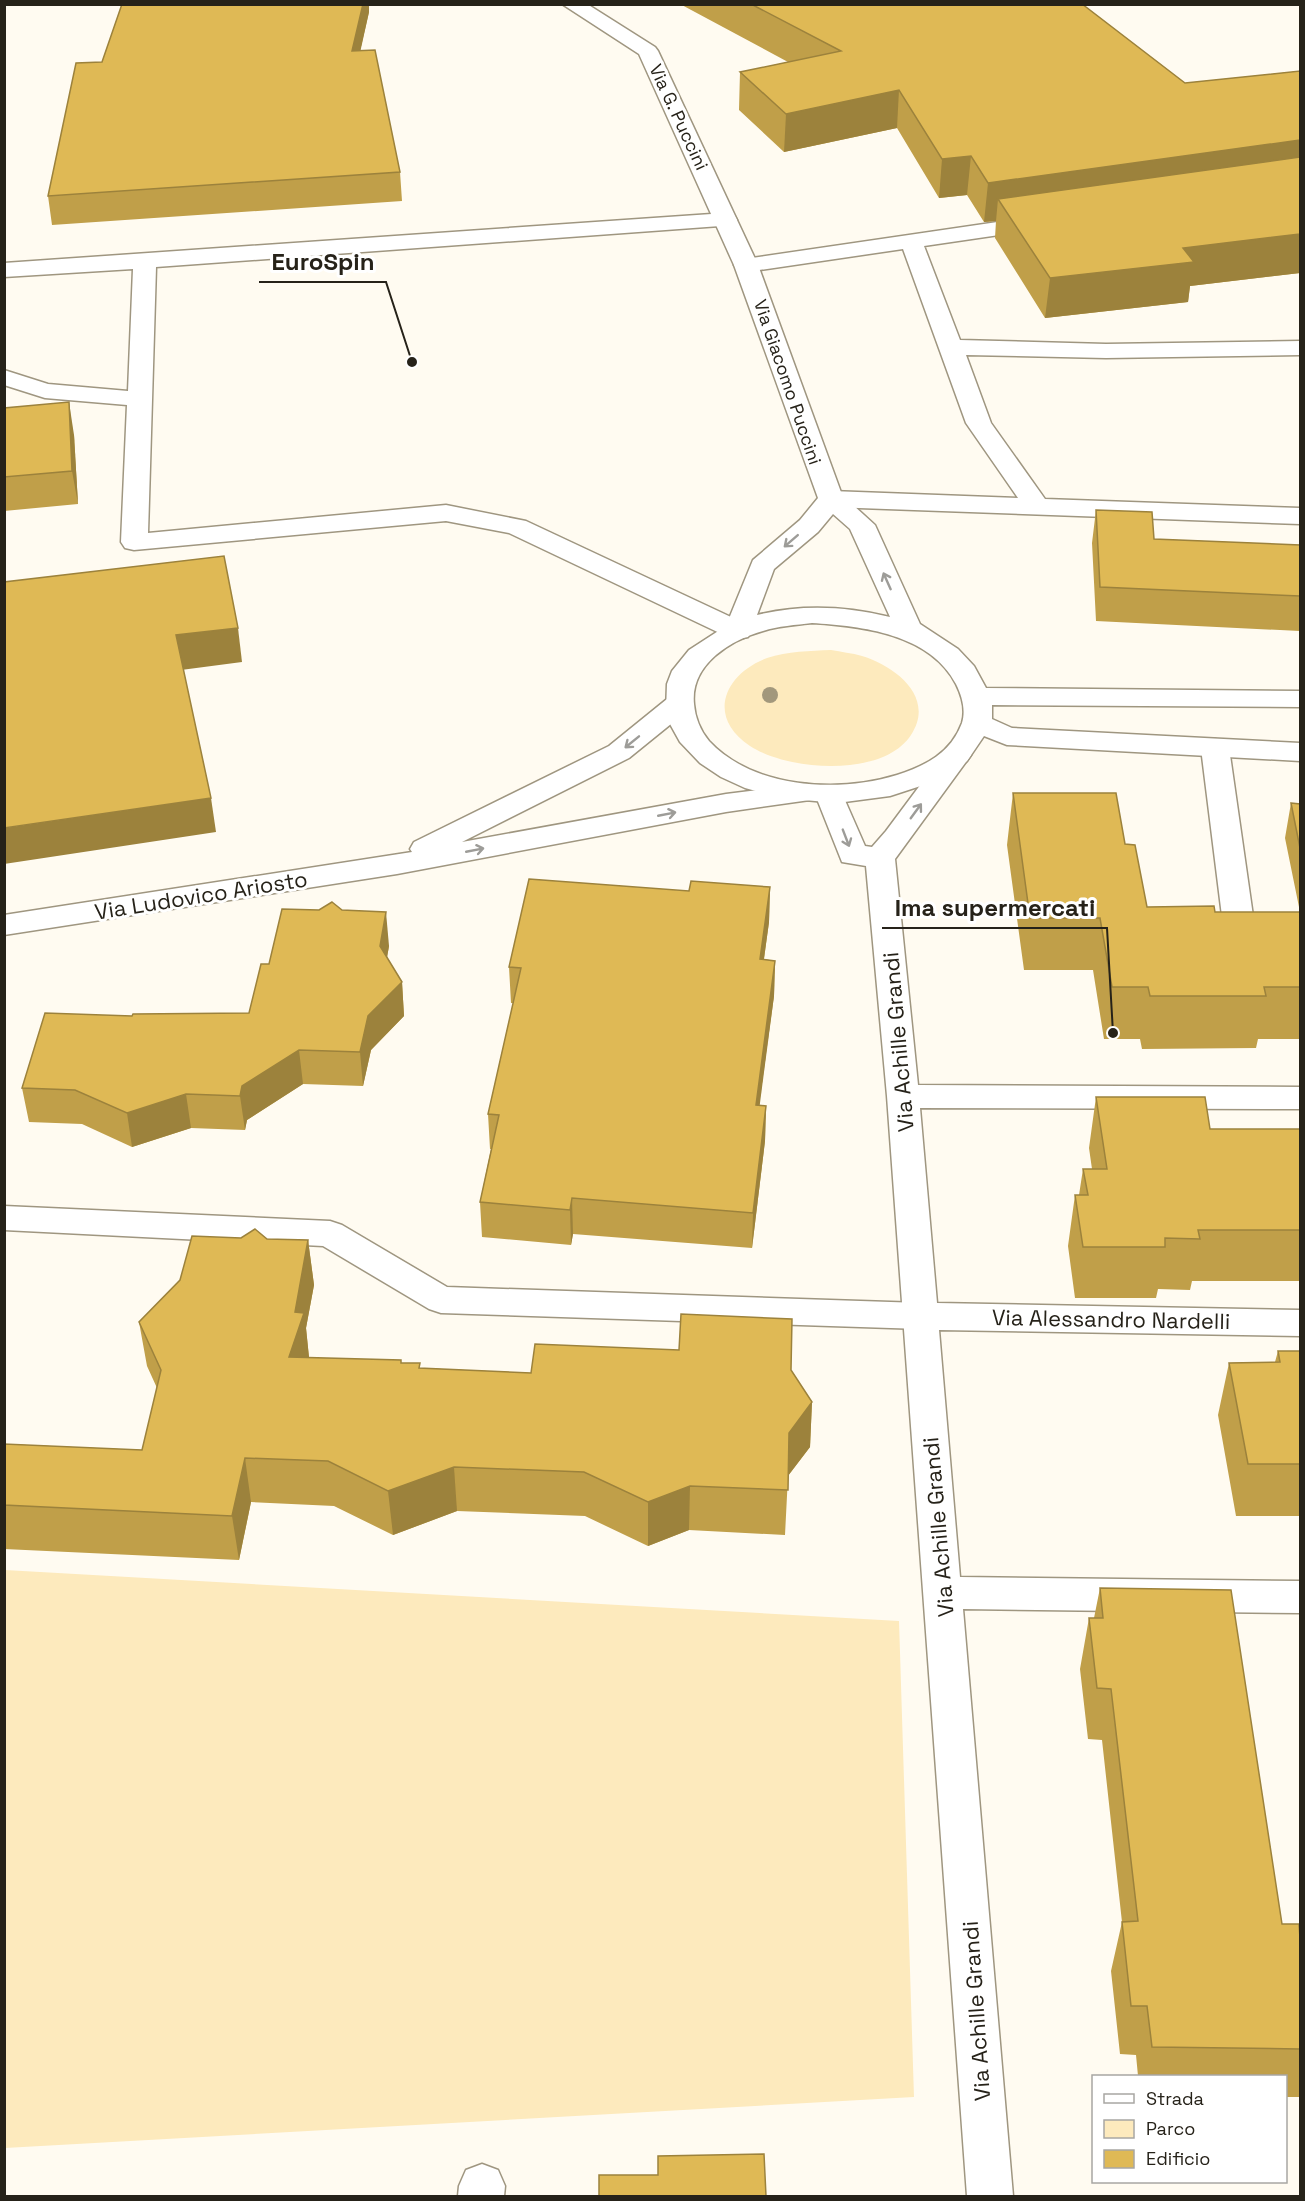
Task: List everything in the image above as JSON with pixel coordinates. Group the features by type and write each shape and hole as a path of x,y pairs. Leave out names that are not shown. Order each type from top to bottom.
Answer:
{"street":[{"name":"Via G. Puccini","path":"572,4 648,51 746,265"},
{"path":"746,265 1064,219"},
{"path":"4,270 726,220"},
{"path":"911,241 979,423 1037,506"},
{"path":"145,261 134,542 446,513 517,527 738,631"},
{"name":"Via Giacomo Puccini","path":"746,265 820,474 831,499 862,525 908,628 949,656"},
{"path":"950,347 1106,351 1300,348"},
{"path":"4,377 45,391 140,399"},
{"path":"738,631 762,566 809,526 831,499 1300,516"},
{"path":"812,615 839,616 888,625 913,633 949,656 969,678 976,709 957,755 897,838 880,857 853,855 818,794 744,777 710,757 689,736 677,705 681,680 695,658 738,631 775,620 812,615"},
{"path":"976,709 1300,699"},
{"path":"397,864 480,820 619,752 677,705"},
{"path":"976,709 1007,736 1300,752"},
{"path":"1215,748 1240,932 1300,937"},
{"name":"Via Ludovico Ariosto","path":"4,925 397,864 726,803 890,789 934,772 957,755"},
{"name":"Via Achille Grandi","path":"880,857 903,1096 990,2196"},
{"path":"903,1096 1300,1098"},
{"name":"Via Alessandro Nardelli","path":"4,1218 330,1234 441,1300 921,1316 1300,1323"},
{"path":"943,1593 1300,1597"}],"green space":[{"path":"831,650 875,661 899,675 908,685 919,708 917,721 911,735 898,749 858,764 810,765 787,761 767,754 750,746 736,735 728,722 725,710 726,697 731,685 740,674 767,658 799,652"},
{"path":"5,1570 899,1621 914,2097 5,2148"}],"building":[{"path":"122,4 363,4 352,51 375,50 400,172 48,196 76,63 102,62"},
{"path":"751,4 1082,4 1185,83 1300,71 1300,140 988,183 971,156 942,159 899,90 786,114 740,72 841,51"},
{"path":"1300,157 1300,234 1183,248 1194,262 1050,278 998,199"},
{"path":"69,402 72,471 4,477 4,408"},
{"path":"1096,510 1152,512 1154,539 1300,545 1300,596 1100,587"},
{"path":"224,556 238,628 176,635 211,798 4,828 4,582"},
{"path":"1013,793 1116,793 1125,844 1135,845 1147,907 1214,906 1215,912 1300,912 1300,987 1264,987 1266,996 1150,996 1148,987 1112,987 1100,918 1030,918"},
{"path":"1291,803 1300,804 1300,848"},
{"path":"529,879 689,891 691,881 770,887 760,959 775,961 756,1105 766,1106 753,1213 572,1198 570,1210 480,1202 499,1115 488,1114 521,968 509,967"},
{"path":"332,902 342,910 386,912 380,946 402,982 368,1016 360,1052 299,1050 242,1086 240,1096 186,1094 127,1113 75,1090 22,1088 45,1013 132,1016 133,1014 249,1013 261,964 269,964 282,909 319,910"},
{"path":"1096,1097 1205,1097 1210,1129 1300,1129 1300,1230 1198,1230 1200,1239 1165,1238 1165,1247 1083,1247 1075,1195 1088,1195 1083,1169 1107,1169"},
{"path":"255,1229 267,1239 308,1240 295,1312 304,1313 289,1357 401,1360 401,1363 420,1363 419,1368 531,1373 535,1344 679,1350 681,1314 792,1319 791,1370 812,1402 789,1433 788,1490 690,1486 648,1502 584,1472 454,1467 388,1491 328,1461 245,1458 232,1516 4,1505 4,1444 142,1450 161,1370 139,1322 180,1280 192,1236 241,1238"},
{"path":"1278,1351 1300,1351 1300,1464 1248,1464 1229,1363 1280,1362"},
{"path":"1100,1588 1231,1590 1282,1924 1299,1924 1300,2049 1152,2047 1147,2006 1131,2006 1122,1922 1138,1921 1111,1689 1097,1688 1089,1618 1103,1618"},
{"path":"764,2154 766,2196 599,2196 599,2175 658,2175 658,2156"}],"place":[{"name":"EuroSpin","path":"412,362"},
{"name":"Ima supermercati","path":"1113,1033"}]}
